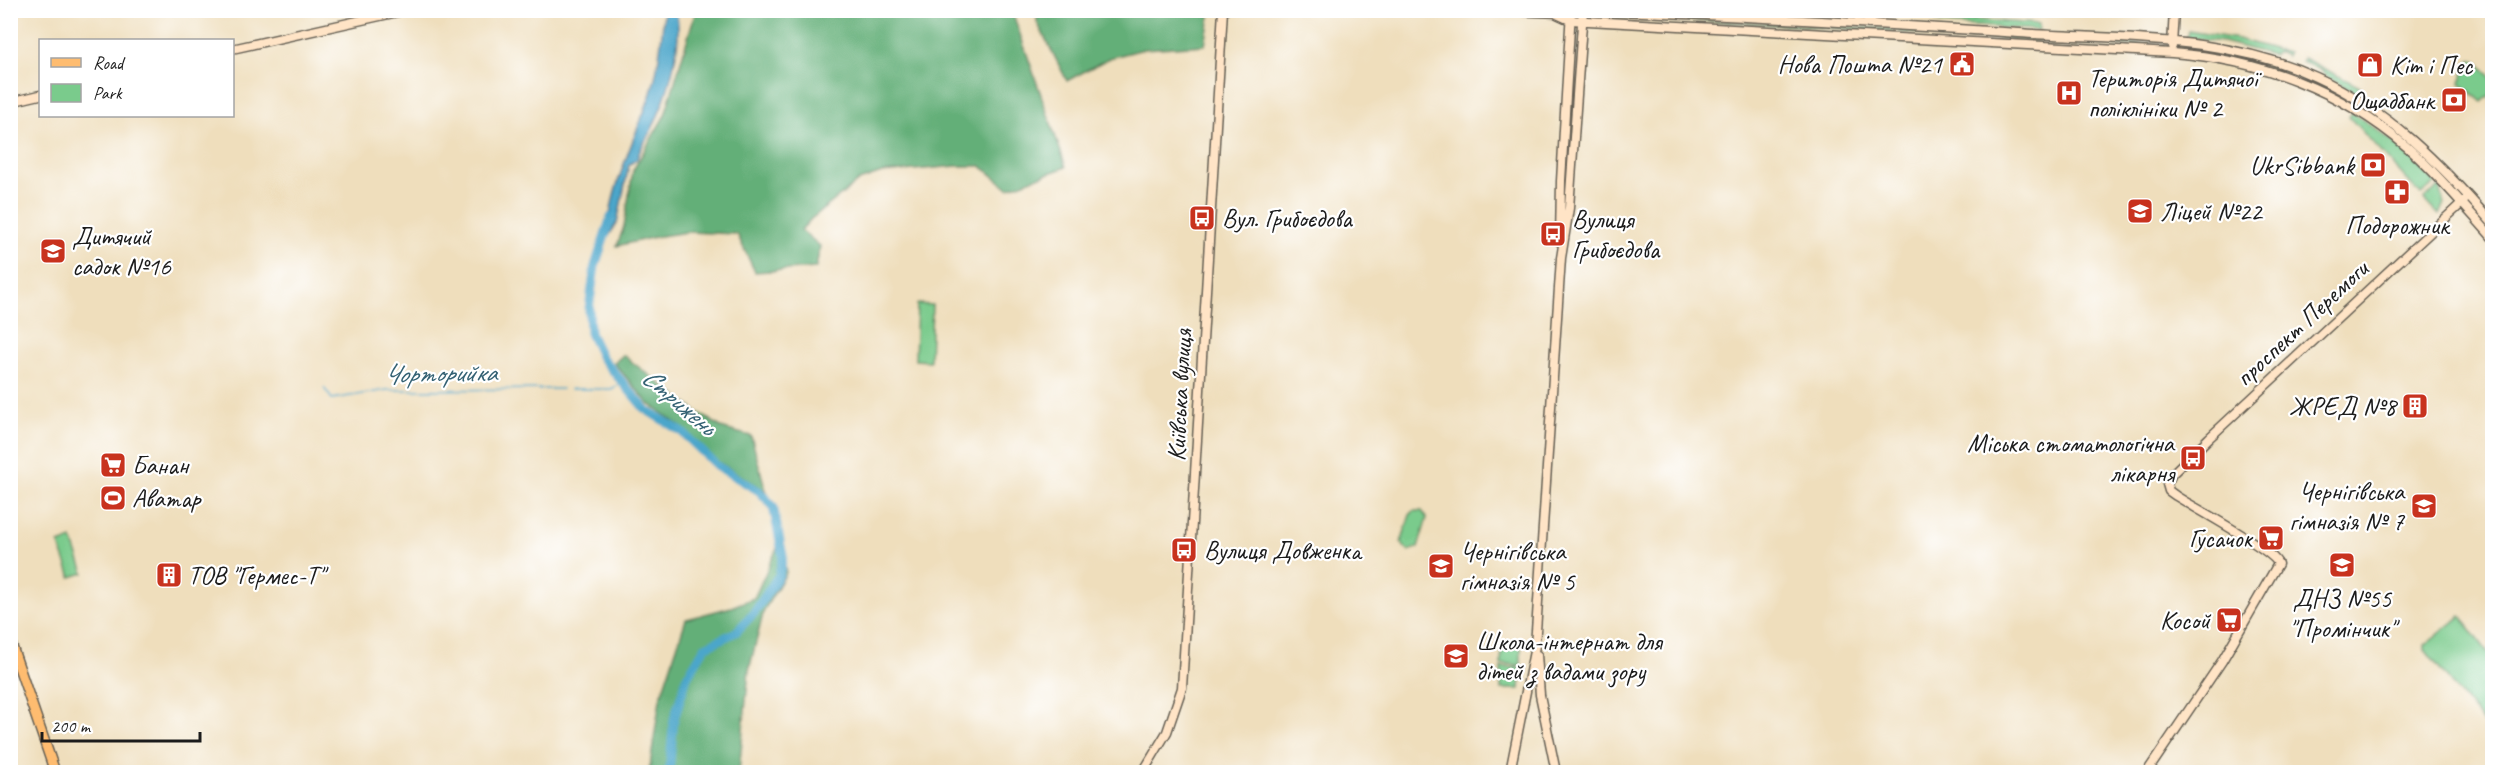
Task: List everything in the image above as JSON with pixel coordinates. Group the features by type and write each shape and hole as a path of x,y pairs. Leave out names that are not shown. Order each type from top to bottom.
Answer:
{"main road":[{"path":"234,49 407,10"},
{"name":"Київська вулиця","path":"1143,772 1167,732 1182,688 1223,10"},
{"path":"1487,10 2172,52 2218,57 2249,64 2289,78 2333,97 2369,118 2401,142 2493,237"},
{"path":"1597,10 2172,42 2249,53 2294,68 2342,90 2383,116 2402,131 2469,196 2493,223"},
{"path":"2172,52 2174,10"},
{"path":"1510,772 1535,646 1565,192 1570,14"},
{"path":"1565,192 1582,15"},
{"path":"10,102 39,95"},
{"name":"проспект Перемоги","path":"2147,772 2222,661 2278,564 2277,560 2256,544 2169,491 2167,484 2172,474 2469,196"},
{"path":"10,641 55,772"},
{"path":"1535,646 1540,695 1556,772"},
{"path":"1526,695 1533,692 1540,695"}],"green space":[{"path":"696,10 1012,11 1066,167 1008,188 981,166 882,173 859,181 811,219 801,230 820,246 816,268 755,272 737,234 687,232 617,246 624,226 633,170 665,115"},
{"path":"1037,10 1211,11 1205,45 1144,49 1109,58 1067,81 1037,22"},
{"path":"1935,10 2009,10 2009,17 1934,14"},
{"path":"1600,16 1894,29 1894,31"},
{"path":"1934,17 2039,24 2039,30 1943,24 1936,22"},
{"path":"1576,28 1577,33 1566,183 1565,182"},
{"path":"1899,30 2038,39 2038,41 1899,32"},
{"path":"2188,31 2238,39 2288,53 2287,56 2278,52 2273,55 2223,42 2186,38"},
{"path":"2044,39 2155,45 2155,47 2043,41"},
{"path":"2187,47 2252,58 2312,80 2352,100 2350,102 2271,67 2230,56 2187,49"},
{"path":"2303,58 2362,88 2358,94 2325,76 2322,70 2302,62"},
{"path":"2471,60 2477,61 2492,78 2492,93 2482,102 2461,84 2464,65"},
{"path":"2352,112 2400,147 2436,183 2421,195 2349,117"},
{"path":"2440,187 2444,203 2439,215 2424,199"},
{"path":"917,304 932,305 930,361 915,360"},
{"path":"623,355 696,411 724,429 751,436 766,491 716,461 685,430 648,403 614,363"},
{"path":"1414,511 1422,511 1427,518 1418,548 1408,551 1401,543 1410,515"},
{"path":"72,539 84,573 71,577 59,544"},
{"path":"780,542 786,573 764,610 749,670 739,772 649,772 660,699 686,619 731,607 754,598"},
{"path":"2461,616 2492,658 2492,734 2425,650 2425,645"},
{"path":"1502,644 1521,646 1521,665 1501,664"},
{"path":"1501,667 1522,668 1520,689 1501,689"}],"water":[{"path":"664,11 676,11 678,24 673,71 652,129 637,159 629,165 617,223 610,234 609,221 617,185 654,83"}],"waterway":[{"name":"Стрижень","path":"611,217 595,266 589,309 590,333 602,358 645,409 682,432 717,466 759,491 773,506 783,556 779,575 754,613 736,632 705,647 687,677 674,719 669,772"},
{"name":"Чорторийка","path":"571,389 611,389 623,383"},
{"name":"Чорторийка","path":"324,388 332,399 387,390 562,389"}],"place":[{"name":"Нова Пошта №21","path":"1962,64"},
{"name":"Кіт і Пес","path":"2370,65"},
{"name":"Територія Дитячої поліклініки № 2","path":"2069,93"},
{"name":"Ощадбанк","path":"2454,100"},
{"name":"UkrSibbank","path":"2373,165"},
{"name":"Подорожник","path":"2397,192"},
{"name":"Ліцей №22","path":"2140,211"},
{"name":"Вул. Грибоєдова","path":"1202,218"},
{"name":"Вулиця Грибоєдова","path":"1553,234"},
{"name":"Дитячий садок №16","path":"53,251"},
{"name":"ЖРЕД №8","path":"2415,406"},
{"name":"Міська стоматологічна лікарня","path":"2193,458"},
{"name":"Банан","path":"113,465"},
{"name":"Аватар","path":"113,498"},
{"name":"Чернігівська гімназія № 7","path":"2424,506"},
{"name":"Гусачок","path":"2271,538"},
{"name":"Вулиця Довженка","path":"1184,550"},
{"name":"ДНЗ №55 \"Промінчик\"","path":"2342,565"},
{"name":"Чернігівська гімназія № 5","path":"1441,566"},
{"name":"ТОВ \"Гермес-Т\"","path":"169,575"},
{"name":"Косой","path":"2229,620"},
{"name":"Школа-інтернат для дітей з вадами зору","path":"1456,656"}]}
